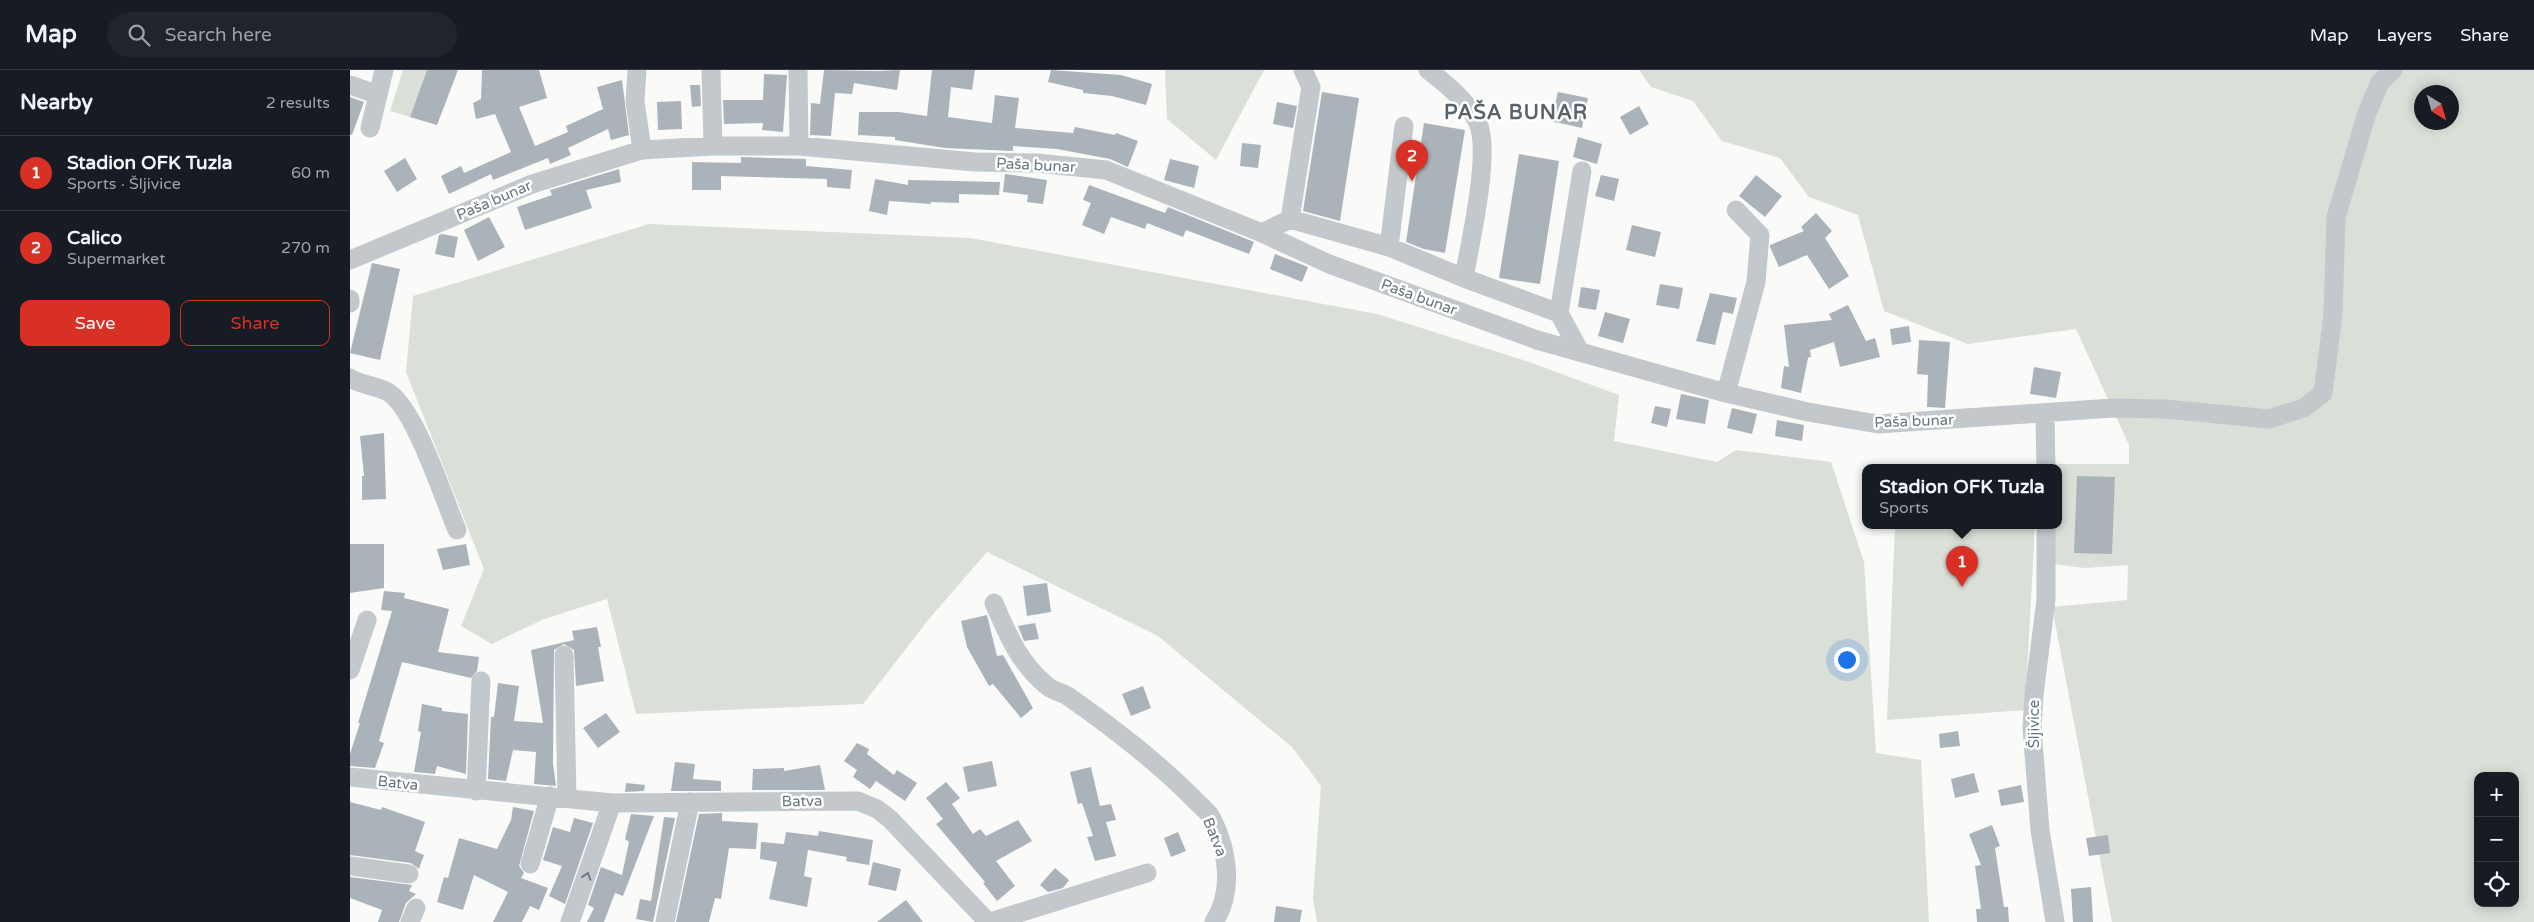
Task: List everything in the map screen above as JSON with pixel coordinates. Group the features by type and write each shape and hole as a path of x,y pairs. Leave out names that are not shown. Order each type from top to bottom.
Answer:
{"street":[{"path":"370,128 384,70"},
{"path":"637,70 635,101 642,150"},
{"path":"711,70 713,146"},
{"path":"798,70 798,146"},
{"path":"1290,219 1310,87 1303,70"},
{"path":"1428,70 1455,91 1478,123 1483,162 1464,278"},
{"name":"Paša bunar","path":"350,260 391,245 532,184 642,150 713,146 798,146 974,162 1037,163 1106,170 1262,233 1329,264 1537,340 1726,393 1808,412 1878,424 2113,408 2164,409 2269,419 2304,408 2322,393 2333,315 2336,217 2367,113 2380,82 2393,70"},
{"path":"1390,247 1404,126"},
{"path":"1580,352 1559,313 1582,171"},
{"path":"1726,393 1756,282 1760,235 1736,210"},
{"path":"1262,233 1290,219 1390,247 1464,278 1559,313"},
{"path":"350,378 362,385 387,391 411,417 457,530"},
{"path":"2045,414 2046,464"},
{"name":"Šljivice","path":"2046,529 2046,599 2034,695 2032,728 2040,830 2052,891 2054,922"},
{"name":"Batva","path":"994,603 1016,652 1047,687 1068,696 1141,752 1176,781 1210,816 1222,845 1228,873 1222,910 1214,922"},
{"path":"350,670 367,620"},
{"path":"530,864 558,797 564,655"},
{"path":"476,791 481,681"},
{"name":"Batva","path":"350,777 612,803 858,801 870,806 890,819 989,922"},
{"path":"665,922 690,802"},
{"path":"570,922 612,803"},
{"path":"350,866 409,874"},
{"path":"989,922 1147,873"}],"shaded area":[{"path":"403,70 427,70 410,117 390,111"},
{"path":"1165,70 1264,70 1216,160 1167,119"},
{"path":"1639,70 2534,70 2534,922 2112,922 2052,607 2127,600 2128,565 2085,568 2052,564 2054,529 2062,529 2062,464 2129,464 2129,445 2076,329 1968,344 1884,311 1858,215 1809,197 1780,158 1722,141 1693,101 1651,87"},
{"path":"649,224 970,238 1377,314 1532,363 1619,395 1614,441 1717,462 1736,450 1831,462 1864,562 1876,753 1921,760 1929,922 1317,922 1313,898 1321,786 1292,747 1158,636 987,552 929,619 863,704 636,714 607,599 544,619 492,644 461,626 484,569 406,372 413,296"},
{"path":"1895,529 2035,529 2025,710 1887,720"}],"building":[{"path":"427,70 458,70 437,125 410,117"},
{"path":"482,70 539,70 547,98 519,107 535,146 568,132 566,126 603,109 597,87 622,80 629,135 611,140 608,129 568,148 571,155 550,164 548,158 493,180 491,174 449,194 441,176 461,166 464,173 511,152 495,114 476,119 473,103 481,99"},
{"path":"824,70 900,70 897,90 854,83 852,94 835,93 831,136 810,135 811,103 820,104"},
{"path":"932,70 975,70 972,90 951,87 948,117 992,123 995,95 1019,98 1015,128 1073,133 1075,127 1115,135 1116,133 1138,141 1128,167 1110,159 1057,149 1013,146 1013,151 945,148 895,140 895,137 858,135 859,112 899,112 927,116"},
{"path":"1051,70 1121,75 1152,84 1146,105 1112,96 1083,93 1083,90 1048,82"},
{"path":"764,74 787,75 783,132 762,130 763,123 724,124 723,100 763,100"},
{"path":"690,85 700,85 701,106 692,107"},
{"path":"1322,92 1359,98 1340,221 1303,211"},
{"path":"1558,92 1588,98 1582,128 1551,121"},
{"path":"350,97 364,102 352,135 350,134"},
{"path":"681,101 682,129 658,130 657,102"},
{"path":"1277,102 1297,106 1293,128 1273,124"},
{"path":"1639,106 1649,124 1630,135 1620,117"},
{"path":"1424,123 1465,130 1445,253 1424,249 1406,242"},
{"path":"1578,137 1602,144 1597,164 1573,157"},
{"path":"1242,143 1261,145 1258,168 1240,166"},
{"path":"1519,154 1559,161 1540,284 1499,278"},
{"path":"741,157 806,159 806,166 852,170 850,189 827,187 827,179 721,176 721,190 692,190 692,162 741,163"},
{"path":"405,158 417,179 397,192 384,171"},
{"path":"1170,159 1199,166 1194,188 1164,180"},
{"path":"619,169 621,182 586,190 592,208 525,230 517,207 552,195 550,190"},
{"path":"1005,174 1047,180 1043,204 1027,202 1028,195 1003,192"},
{"path":"1601,175 1619,179 1614,201 1595,196"},
{"path":"1756,175 1782,196 1765,217 1739,196"},
{"path":"875,179 908,185 908,180 1000,182 999,195 959,194 959,203 931,202 931,204 889,201 887,215 869,211"},
{"path":"1089,185 1165,213 1168,207 1254,242 1249,254 1186,230 1183,237 1147,223 1145,229 1111,217 1104,234 1082,225 1091,203 1083,200"},
{"path":"1816,213 1832,231 1825,238 1849,276 1829,289 1807,255 1779,267 1770,247 1770,245 1804,231 1801,227"},
{"path":"489,217 505,247 478,261 464,230"},
{"path":"1632,225 1661,232 1655,257 1626,250"},
{"path":"439,235 458,237 454,258 435,254"},
{"path":"1275,254 1308,267 1302,282 1270,269"},
{"path":"372,263 400,269 380,360 350,353"},
{"path":"1660,284 1683,288 1679,309 1656,305"},
{"path":"1581,287 1600,290 1596,310 1578,307"},
{"path":"1710,293 1737,298 1733,314 1723,312 1715,345 1696,341"},
{"path":"1848,305 1866,341 1875,338 1880,357 1840,367 1834,342 1810,350 1811,357 1808,358 1801,393 1781,388 1784,366 1789,367 1784,325 1832,320 1829,314"},
{"path":"1605,312 1630,319 1623,343 1598,336"},
{"path":"1909,326 1911,342 1892,345 1890,329"},
{"path":"1919,340 1950,342 1945,408 1927,407 1928,375 1917,374"},
{"path":"2034,367 2061,372 2056,398 2030,394"},
{"path":"1681,394 1709,400 1705,424 1676,419"},
{"path":"1655,406 1671,409 1667,427 1651,423"},
{"path":"1732,408 1757,414 1752,434 1727,428"},
{"path":"1777,420 1804,425 1802,441 1775,436"},
{"path":"384,433 386,499 362,500 362,476 364,476 360,436"},
{"path":"2077,476 2115,477 2112,554 2074,553"},
{"path":"350,544 384,544 384,588 350,593"},
{"path":"466,544 470,565 443,570 437,549"},
{"path":"1047,583 1051,612 1027,616 1023,586"},
{"path":"384,591 405,593 404,598 449,609 438,652 479,657 477,671 471,678 402,662 379,741 384,743 375,768 350,766 350,754 360,723 358,723 392,611 381,610"},
{"path":"987,615 997,656 1003,655 1033,708 1021,718 993,684 989,686 967,647 961,621"},
{"path":"1035,623 1039,639 1024,641 1018,626"},
{"path":"597,627 601,647 598,647 604,681 576,686 574,650 564,644 554,650 553,764 556,786 534,784 536,752 513,750 506,781 488,779 491,717 494,717 498,683 519,686 514,721 543,723 531,650 574,640 572,631"},
{"path":"1143,686 1151,708 1131,716 1122,694"},
{"path":"422,704 442,708 442,711 468,714 466,774 437,766 435,774 414,772 421,732 418,731"},
{"path":"606,713 620,732 598,748 583,728"},
{"path":"1958,731 1960,746 1940,748 1939,734"},
{"path":"857,743 869,749 867,754 894,775 897,770 917,783 905,801 876,781 870,789 853,777 857,770 844,761"},
{"path":"992,761 997,786 968,792 963,767"},
{"path":"675,762 695,764 693,779 721,781 721,791 671,791"},
{"path":"820,765 825,790 752,790 753,769 784,768 784,771"},
{"path":"1091,767 1100,806 1111,804 1116,820 1106,822 1116,856 1095,861 1087,837 1093,836 1082,803 1078,804 1070,772"},
{"path":"1974,773 1979,792 1955,798 1951,779"},
{"path":"946,782 960,798 952,804 973,834 980,829 986,836 1018,820 1032,841 996,861 1015,886 997,901 983,883 985,882 936,824 943,819 926,798"},
{"path":"626,783 645,785 644,791 625,792"},
{"path":"2021,785 2024,802 2001,806 1998,790"},
{"path":"350,802 381,810 382,807 425,822 415,851 424,855 419,869 411,863 350,855"},
{"path":"513,807 534,811 519,866 524,873 521,878 548,888 539,910 530,906 522,922 493,922 508,892 474,875 463,910 437,902 444,877 448,878 459,838 497,849 511,820"},
{"path":"722,813 722,821 758,823 756,849 729,848 721,899 715,898 709,922 676,922 699,814"},
{"path":"631,814 654,816 623,896 615,893 604,922 587,922 594,908 588,905 601,867 622,875 629,842 625,839"},
{"path":"664,817 675,818 653,922 636,919 640,899 651,901"},
{"path":"574,818 593,823 565,904 549,896 562,866 543,860 553,827 570,832"},
{"path":"1992,825 2000,846 1995,848 2004,907 2008,907 2009,922 1977,922 1976,909 1981,909 1975,866 1981,865 1969,834"},
{"path":"819,831 873,840 869,865 846,861 847,857 808,850 804,876 812,878 807,907 769,899 777,862 760,859 761,842 784,844 786,832 818,836"},
{"path":"1178,832 1186,851 1171,857 1164,838"},
{"path":"2108,835 2110,853 2089,856 2086,838"},
{"path":"873,862 901,869 896,891 868,885"},
{"path":"1055,868 1069,880 1063,888 1048,892 1040,885"},
{"path":"350,877 412,885 409,891 416,894 406,903 399,922 378,922 382,910 350,898"},
{"path":"2091,887 2093,922 2073,922 2071,889"},
{"path":"906,900 923,922 877,922"},
{"path":"1276,906 1302,910 1300,922 1274,922"}],"place":[{"name":"Calico","path":"1412,181"},
{"name":"Stadion OFK Tuzla","path":"1962,587"}],"district":[{"name":"PAŠA BUNAR","path":"1516,113"}]}
